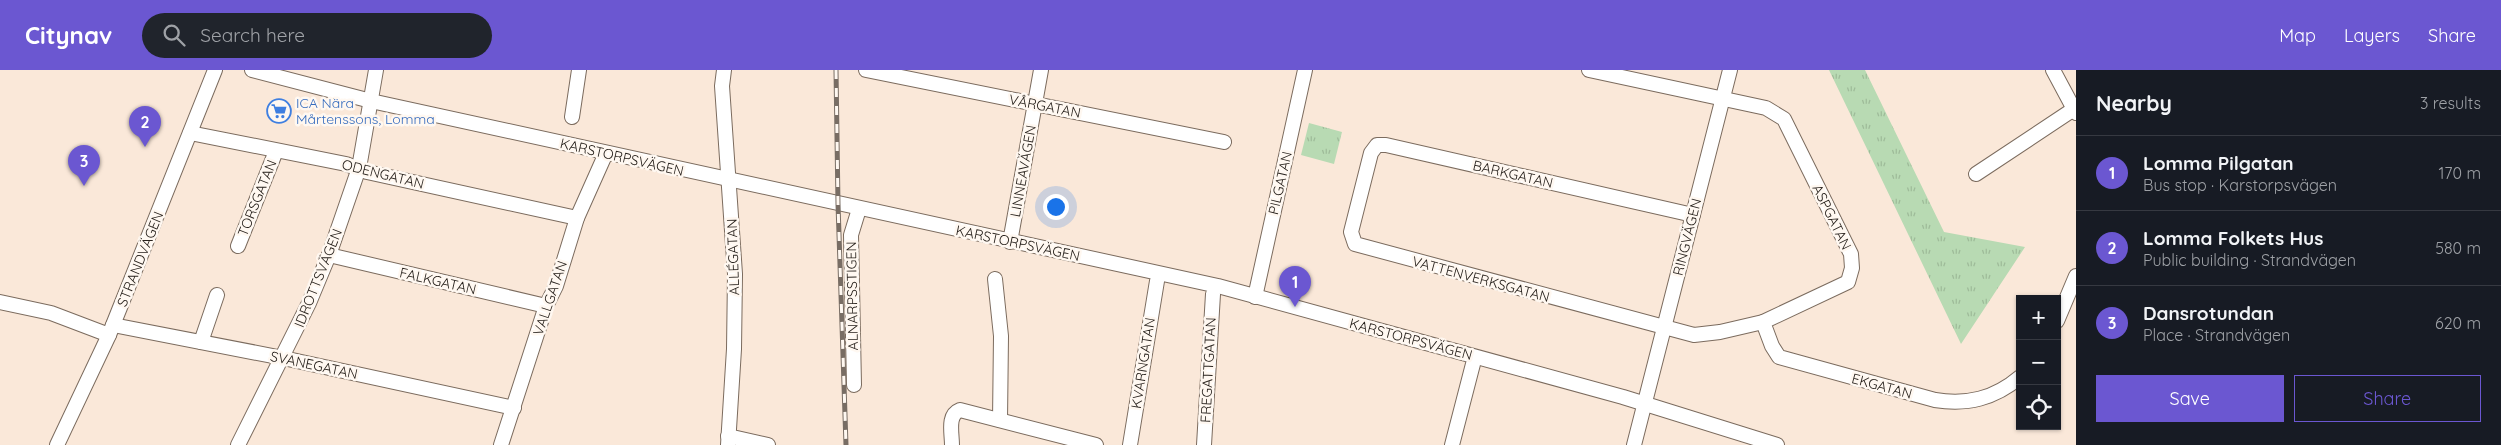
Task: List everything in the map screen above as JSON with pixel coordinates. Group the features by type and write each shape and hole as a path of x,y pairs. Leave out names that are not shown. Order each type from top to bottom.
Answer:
{"street":[{"name":"STRANDVÄGEN","path":"57,445 111,330 215,70"},
{"name":"KARSTORPSVÄGEN","path":"252,70 371,101 1136,268 1255,297 1644,404 1777,445"},
{"name":"IDROTTSVÄGEN","path":"238,445 282,358 329,256 359,168 376,70"},
{"path":"572,117 579,70"},
{"name":"ALLÉGATAN","path":"724,70 722,86 735,274 734,349 728,440"},
{"name":"VÅRGATAN","path":"866,70 1224,142"},
{"name":"LINNEAVÄGEN","path":"1010,242 1042,70"},
{"name":"PILGATAN","path":"1255,297 1305,70"},
{"path":"1589,70 1722,99"},
{"name":"RINGVÄGEN","path":"1634,445 1730,70"},
{"path":"1976,174 2075,111 2053,70"},
{"name":"ASPGATAN","path":"1664,327 1694,335 1720,332 1763,322 1848,282 1852,268 1851,254 1784,119 1766,108 1722,99"},
{"name":"ODENGATAN","path":"190,133 359,168 367,172 577,218"},
{"name":"BARKGATAN","path":"1363,188 1371,153 1376,145 1386,145 1693,215"},
{"name":"TORSGATAN","path":"238,246 276,151"},
{"name":"VALLGATAN","path":"501,445 546,306 556,286 577,218 606,153"},
{"name":"VATTENVERKSGATAN","path":"1363,188 1351,232 1355,244 1364,248 1664,327"},
{"name":"ALNARPSSTIGEN","path":"854,385 851,235 859,209"},
{"name":"FALKGATAN","path":"329,256 546,306"},
{"path":"2061,312 2076,276"},
{"path":"995,279 1001,336 1000,420"},
{"name":"KVARNGATAN","path":"1130,445 1157,281"},
{"name":"FREGATTGATAN","path":"1204,445 1213,294"},
{"path":"201,342 217,295"},
{"name":"SVANEGATAN","path":"0,302 51,313 111,330 201,342 514,408"},
{"name":"EKGATAN","path":"1763,322 1779,357 1935,400 1954,403 1971,402 1997,393 2016,381"},
{"path":"1452,445 1473,364"},
{"path":"952,445 951,421 956,411 965,410 1000,420 1046,439 1096,445"},
{"path":"728,440 768,445"}],"green space":[{"path":"1829,70 1865,70 1944,232 2025,247 1961,344"},
{"path":"1309,123 1342,132 1334,164 1301,155"}],"railway":[{"path":"836,70 838,204 846,445"}],"place":[{"name":"ICA Nära Mårtenssons, Lomma","path":"279,111"},
{"name":"Lomma Folkets Hus","path":"145,147"},
{"name":"Dansrotundan","path":"84,186"},
{"name":"Lomma Pilgatan","path":"1295,307"}]}
